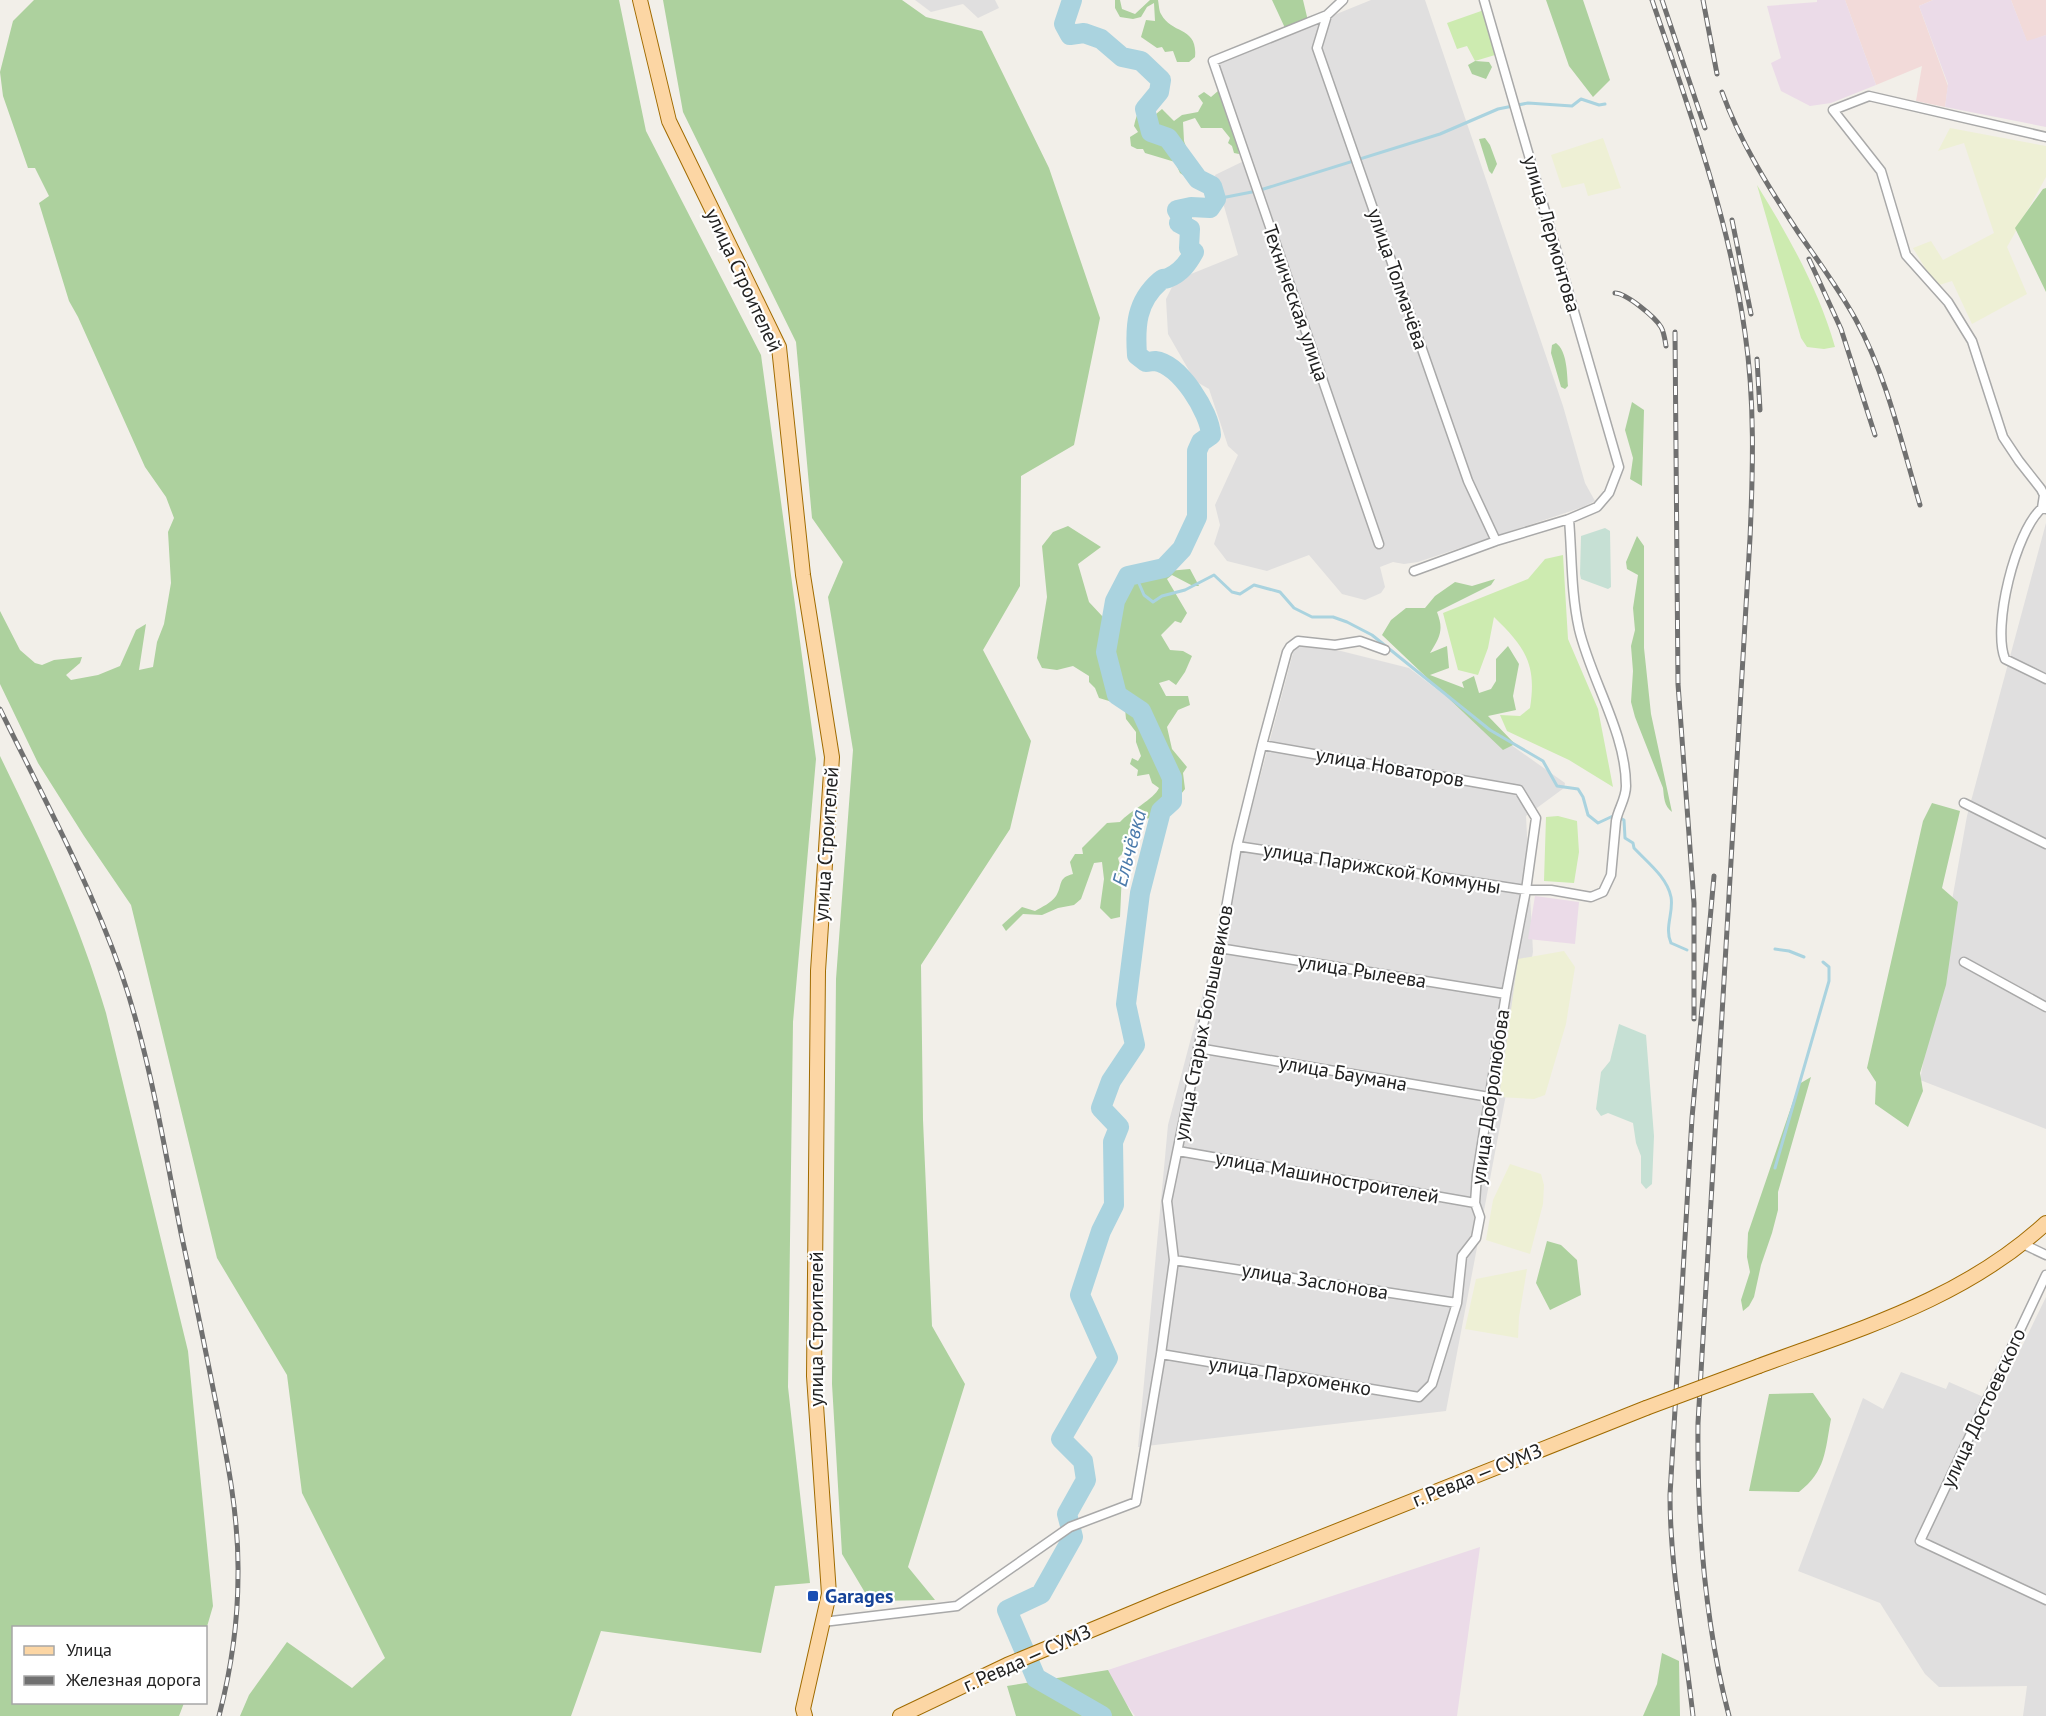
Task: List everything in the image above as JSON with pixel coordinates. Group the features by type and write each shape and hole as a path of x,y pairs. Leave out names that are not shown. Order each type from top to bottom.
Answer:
{"main road":[{"name":"улица Строителей","path":"640,0 669,122 779,347 803,574 832,757 818,983 814,1377 829,1594 803,1709 805,1716"},
{"name":"г. Ревда — СУМЗ","path":"900,1716 1007,1665 1166,1599 1646,1408 1904,1312 1995,1265 2046,1223"}],"street":[{"path":"1327,15 1342,0"},
{"name":"улица Лермонтова","path":"1484,0 1619,467 1612,488 1602,503 1584,514 1569,519"},
{"name":"Техническая улица","path":"1327,15 1213,61 1379,544"},
{"name":"улица Толмачёва","path":"1327,15 1317,48 1468,481 1496,541"},
{"path":"2046,137 1869,96 1833,110 1881,171 1906,255 1948,302 1972,340 2003,437 2044,495 2044,509 2024,532 2018,546 2007,586 2000,648 2005,659 2046,679"},
{"path":"1414,571 1496,541 1569,519"},
{"name":"улица Парижской Коммуны","path":"1237,846 1526,890 1551,890 1591,897 1603,892 1610,882 1617,813 1625,791 1623,763 1619,744 1587,659 1579,627 1569,519"},
{"name":"улица Старых Большевиков","path":"823,1622 957,1606 1070,1527 1137,1502 1174,1260 1167,1201 1219,948 1237,846 1287,652 1298,641 1335,645 1360,640 1385,650"},
{"name":"улица Новаторов","path":"1262,745 1519,789"},
{"name":"улица Добролюбова","path":"1419,1397 1432,1384 1457,1302 1462,1256 1476,1238 1480,1217 1475,1203 1477,1174 1506,994 1526,890 1536,818 1519,789"},
{"path":"1964,803 2046,844"},
{"name":"улица Рылеева","path":"1219,948 1506,994"},
{"path":"1964,962 2046,1007"},
{"name":"улица Баумана","path":"1198,1048 1489,1097"},
{"name":"улица Машиностроителей","path":"1178,1151 1475,1203"},
{"path":"2023,1244 2046,1255"},
{"name":"улица Заслонова","path":"1174,1260 1457,1302"},
{"name":"улица Достоевского","path":"2046,1275 1920,1541 2046,1600"},
{"name":"улица Пархоменко","path":"1161,1354 1419,1397"}],"shaded area":[{"path":"915,0 995,0 999,8 978,18 963,4 931,12"},
{"path":"1371,0 1425,0 1563,406 1585,483 1595,501 1418,562 1404,564 1393,562 1380,567 1385,587 1381,593 1365,600 1342,594 1309,555 1267,571 1227,561 1214,544 1220,525 1215,505 1238,455 1228,446 1209,389 1195,381 1168,334 1166,299 1173,285 1191,274 1238,255 1215,175 1250,158 1218,62"},
{"path":"1817,0 1845,0 1876,85 1831,103 1810,106 1781,91 1771,63 1781,58 1767,6 1817,2"},
{"path":"1845,0 1933,0 1919,6 1948,86 1945,107 1916,101 1922,66 1876,85"},
{"path":"1933,0 2011,0 2027,41 2046,35 2046,127 1945,107 1948,84 1919,6"},
{"path":"2011,0 2046,0 2046,35 2027,42"},
{"path":"2046,523 2046,1129 1920,1080 1967,816"},
{"path":"1301,644 1341,651 1409,668 1490,730 1565,783 1564,788 1526,816 1533,952 1446,1411 1138,1447 1168,1125 1294,649"},
{"path":"1535,896 1579,902 1575,944 1528,939"},
{"path":"2046,1297 2046,1716 2023,1716 2027,1686 1939,1687 1925,1674 1880,1603 1798,1571 1863,1398 1883,1409 1901,1372 1946,1389 1949,1382 1995,1402"},
{"path":"1480,1547 1457,1716 1135,1716 1111,1682 1108,1670"}],"green space":[{"path":"34,0 619,0 646,131 761,355 816,759 793,1022 788,1387 810,1583 775,1586 761,1653 601,1631 571,1716 240,1716 249,1695 287,1642 352,1688 385,1658 302,1493 287,1375 217,1258 131,905 38,763 0,684 0,611 20,650 35,663 42,665 54,660 82,657 80,663 66,675 71,680 98,675 120,666 136,630 146,624 139,670 153,667 171,583 168,532 174,518 166,497 145,467 69,301 39,203 49,196 35,168 28,168 3,96 0,72 13,21"},
{"path":"663,0 902,0 926,17 982,31 1049,168 1100,318 1074,445 1021,476 1020,586 983,650 1031,741 1010,829 921,965 923,1120 932,1326 965,1384 908,1567 935,1600 870,1601 842,1554 832,1384 836,979 853,750 828,597 843,562 812,518 796,342 683,112"},
{"path":"1115,0 1120,0 1122,9 1135,14 1150,0 1158,0 1160,13 1166,21 1192,40 1195,57 1189,62 1177,62 1173,51 1165,52 1162,47 1157,48 1141,37 1146,20 1155,21 1154,3 1147,7 1141,17 1133,19 1120,17 1115,8"},
{"path":"1272,0 1303,0 1308,21 1285,28"},
{"path":"1546,0 1583,0 1610,80 1593,97 1569,66"},
{"path":"1484,10 1495,55 1475,61 1467,46 1457,49 1447,23"},
{"path":"1475,61 1489,62 1492,67 1486,79 1472,74 1468,65"},
{"path":"1218,91 1222,94 1239,154 1234,153 1232,146 1228,143 1230,138 1222,128 1201,128 1195,118 1183,122 1184,141 1191,161 1186,167 1181,164 1185,171 1183,175 1175,162 1131,146 1130,137 1138,132 1134,126 1143,106 1151,107 1156,114 1162,109 1174,121 1182,115 1198,112 1203,103 1198,96 1204,92 1211,97"},
{"path":"1950,128 2046,146 2046,177 2007,247 2027,294 1972,324 1952,281 1936,286 1913,248 1931,241 1943,260 1994,233 1964,143 1938,151"},
{"path":"1485,138 1497,164 1492,174 1479,139"},
{"path":"1603,138 1621,188 1588,196 1584,183 1562,188 1551,155"},
{"path":"1757,185 1802,263 1835,347 1824,349 1807,347 1801,338"},
{"path":"2046,188 2046,292 2015,228"},
{"path":"1556,343 1566,363 1568,386 1565,389 1561,387 1551,353 1552,345"},
{"path":"1632,402 1644,410 1642,486 1630,479 1633,458 1625,430"},
{"path":"1068,526 1101,547 1078,564 1089,602 1103,617 1106,602 1119,578 1135,574 1190,569 1199,586 1193,586 1172,575 1167,579 1187,613 1181,623 1175,621 1161,635 1170,650 1183,651 1192,656 1176,685 1169,680 1159,683 1166,696 1188,696 1190,705 1178,710 1167,727 1172,749 1187,767 1183,773 1185,789 1166,813 1140,821 1131,837 1139,847 1134,851 1123,842 1123,853 1118,858 1122,872 1120,917 1111,919 1100,908 1104,879 1102,862 1094,863 1081,899 1074,905 1058,908 1042,915 1023,914 1006,931 1002,925 1022,907 1035,911 1054,898 1062,880 1073,874 1070,862 1075,854 1083,854 1082,848 1107,823 1120,822 1159,788 1152,783 1149,774 1137,776 1138,770 1130,764 1132,758 1138,761 1141,756 1136,742 1136,732 1126,719 1125,709 1119,704 1099,698 1095,688 1089,682 1089,676 1073,666 1057,670 1042,668 1037,658 1047,597 1042,546 1053,532"},
{"path":"1605,528 1610,531 1611,587 1608,589 1581,579 1580,574 1581,536"},
{"path":"1637,536 1644,546 1644,648 1651,714 1672,812 1666,804 1663,788 1631,702 1633,671 1631,646 1635,630 1633,608 1638,575 1627,569 1626,562"},
{"path":"1563,555 1568,639 1598,709 1613,787 1569,760 1507,731 1500,715 1520,716 1530,708 1532,679 1521,647 1494,617 1488,648 1478,675 1458,670 1443,613 1528,579 1545,559"},
{"path":"1495,579 1491,585 1437,612 1440,633 1430,653 1447,646 1449,668 1430,675 1464,688 1462,682 1474,676 1479,693 1491,689 1496,681 1496,659 1508,646 1519,664 1513,696 1516,710 1488,716 1515,744 1503,750 1382,635 1391,620 1406,608 1425,608 1435,596 1455,582 1472,586"},
{"path":"0,756 59,883 96,980 106,1013 188,1351 213,1606 207,1627 12,1626 12,1704 184,1704 179,1716 0,1716"},
{"path":"1932,803 1960,811 1942,888 1958,902 1946,985 1920,1073 1923,1091 1908,1127 1875,1104 1876,1082 1867,1068 1923,821"},
{"path":"1558,816 1577,821 1579,852 1574,883 1544,881 1546,817"},
{"path":"1564,951 1575,967 1566,1024 1545,1095 1534,1099 1499,1097 1518,959"},
{"path":"1619,1024 1646,1035 1654,1136 1652,1184 1646,1189 1641,1183 1641,1156 1633,1123 1608,1113 1601,1116 1596,1109 1601,1072 1610,1061"},
{"path":"1811,1077 1778,1192 1778,1210 1754,1297 1743,1311 1741,1300 1750,1272 1747,1257 1748,1233 1799,1084"},
{"path":"1510,1164 1541,1174 1544,1185 1543,1204 1530,1254 1486,1240 1493,1200"},
{"path":"1547,1241 1561,1245 1577,1260 1581,1295 1550,1310 1536,1283"},
{"path":"1527,1269 1518,1338 1465,1329 1476,1279"},
{"path":"1813,1393 1831,1419 1823,1460 1815,1476 1799,1492 1749,1491 1769,1394"},
{"path":"1662,1653 1679,1661 1680,1716 1643,1716 1657,1684"},
{"path":"1108,1670 1133,1716 1016,1716 1007,1686"}],"waterway":[{"name":"Ельчёвка","path":"1072,0 1064,24 1070,35 1084,33 1101,39 1122,57 1141,61 1161,80 1159,92 1145,109 1151,132 1168,138 1198,179 1212,186 1216,199 1210,208 1191,207 1177,210 1182,219 1179,223 1190,229 1189,248 1194,252 1187,264 1173,276 1160,281 1146,297 1139,315 1136,334 1137,355 1146,362 1155,361 1165,364 1174,371 1192,391 1209,426 1211,435 1201,442 1197,451 1197,517 1182,549 1164,568 1128,576 1115,601 1106,652 1117,695 1141,711 1172,778 1172,801 1161,811 1140,893 1126,1004 1135,1045 1111,1081 1101,1108 1119,1127 1113,1142 1114,1205 1101,1231 1080,1295 1108,1358 1061,1439 1083,1461 1086,1480 1067,1514 1073,1537 1041,1594 1007,1610 1036,1678 1102,1716"},
{"path":"1216,199 1257,191 1440,134 1498,109 1528,103 1572,106 1581,99 1599,105 1605,104"},
{"path":"1135,574 1144,595 1153,602 1162,596 1185,590 1214,575 1232,592 1240,594 1254,585 1280,592 1294,608 1312,617 1333,617 1347,622 1372,635 1490,730 1543,761 1557,786 1578,789 1588,815 1598,823 1613,816"},
{"path":"1622,819 1624,820 1625,838 1633,843 1634,848 1656,870 1669,890 1672,903 1668,932 1671,943 1687,950"},
{"path":"1775,949 1804,957"},
{"path":"1775,1168 1829,981 1829,967 1823,962"}],"railway":[{"path":"1652,0 1706,164 1729,248 1745,333 1752,410 1750,538 1698,1423 1699,1497 1704,1571 1713,1644 1729,1716"},
{"path":"1662,0 1705,128"},
{"path":"1703,0 1717,74"},
{"path":"1722,92 1737,129 1756,164 1787,215 1843,297 1867,342 1885,387 1920,505"},
{"path":"1732,220 1751,314"},
{"path":"1809,259 1841,329 1875,435"},
{"path":"1615,293 1633,301 1653,317 1662,329 1666,346"},
{"path":"1675,332 1678,684 1694,903 1694,1019"},
{"path":"1757,359 1760,410"},
{"path":"0,709 64,839 108,938 131,1004 156,1101 224,1442 237,1531 237,1611 230,1664 219,1716"},
{"path":"1693,1716 1675,1578 1670,1495 1692,1118 1714,876"}],"place":[{"name":"Garages","path":"813,1596"}]}
